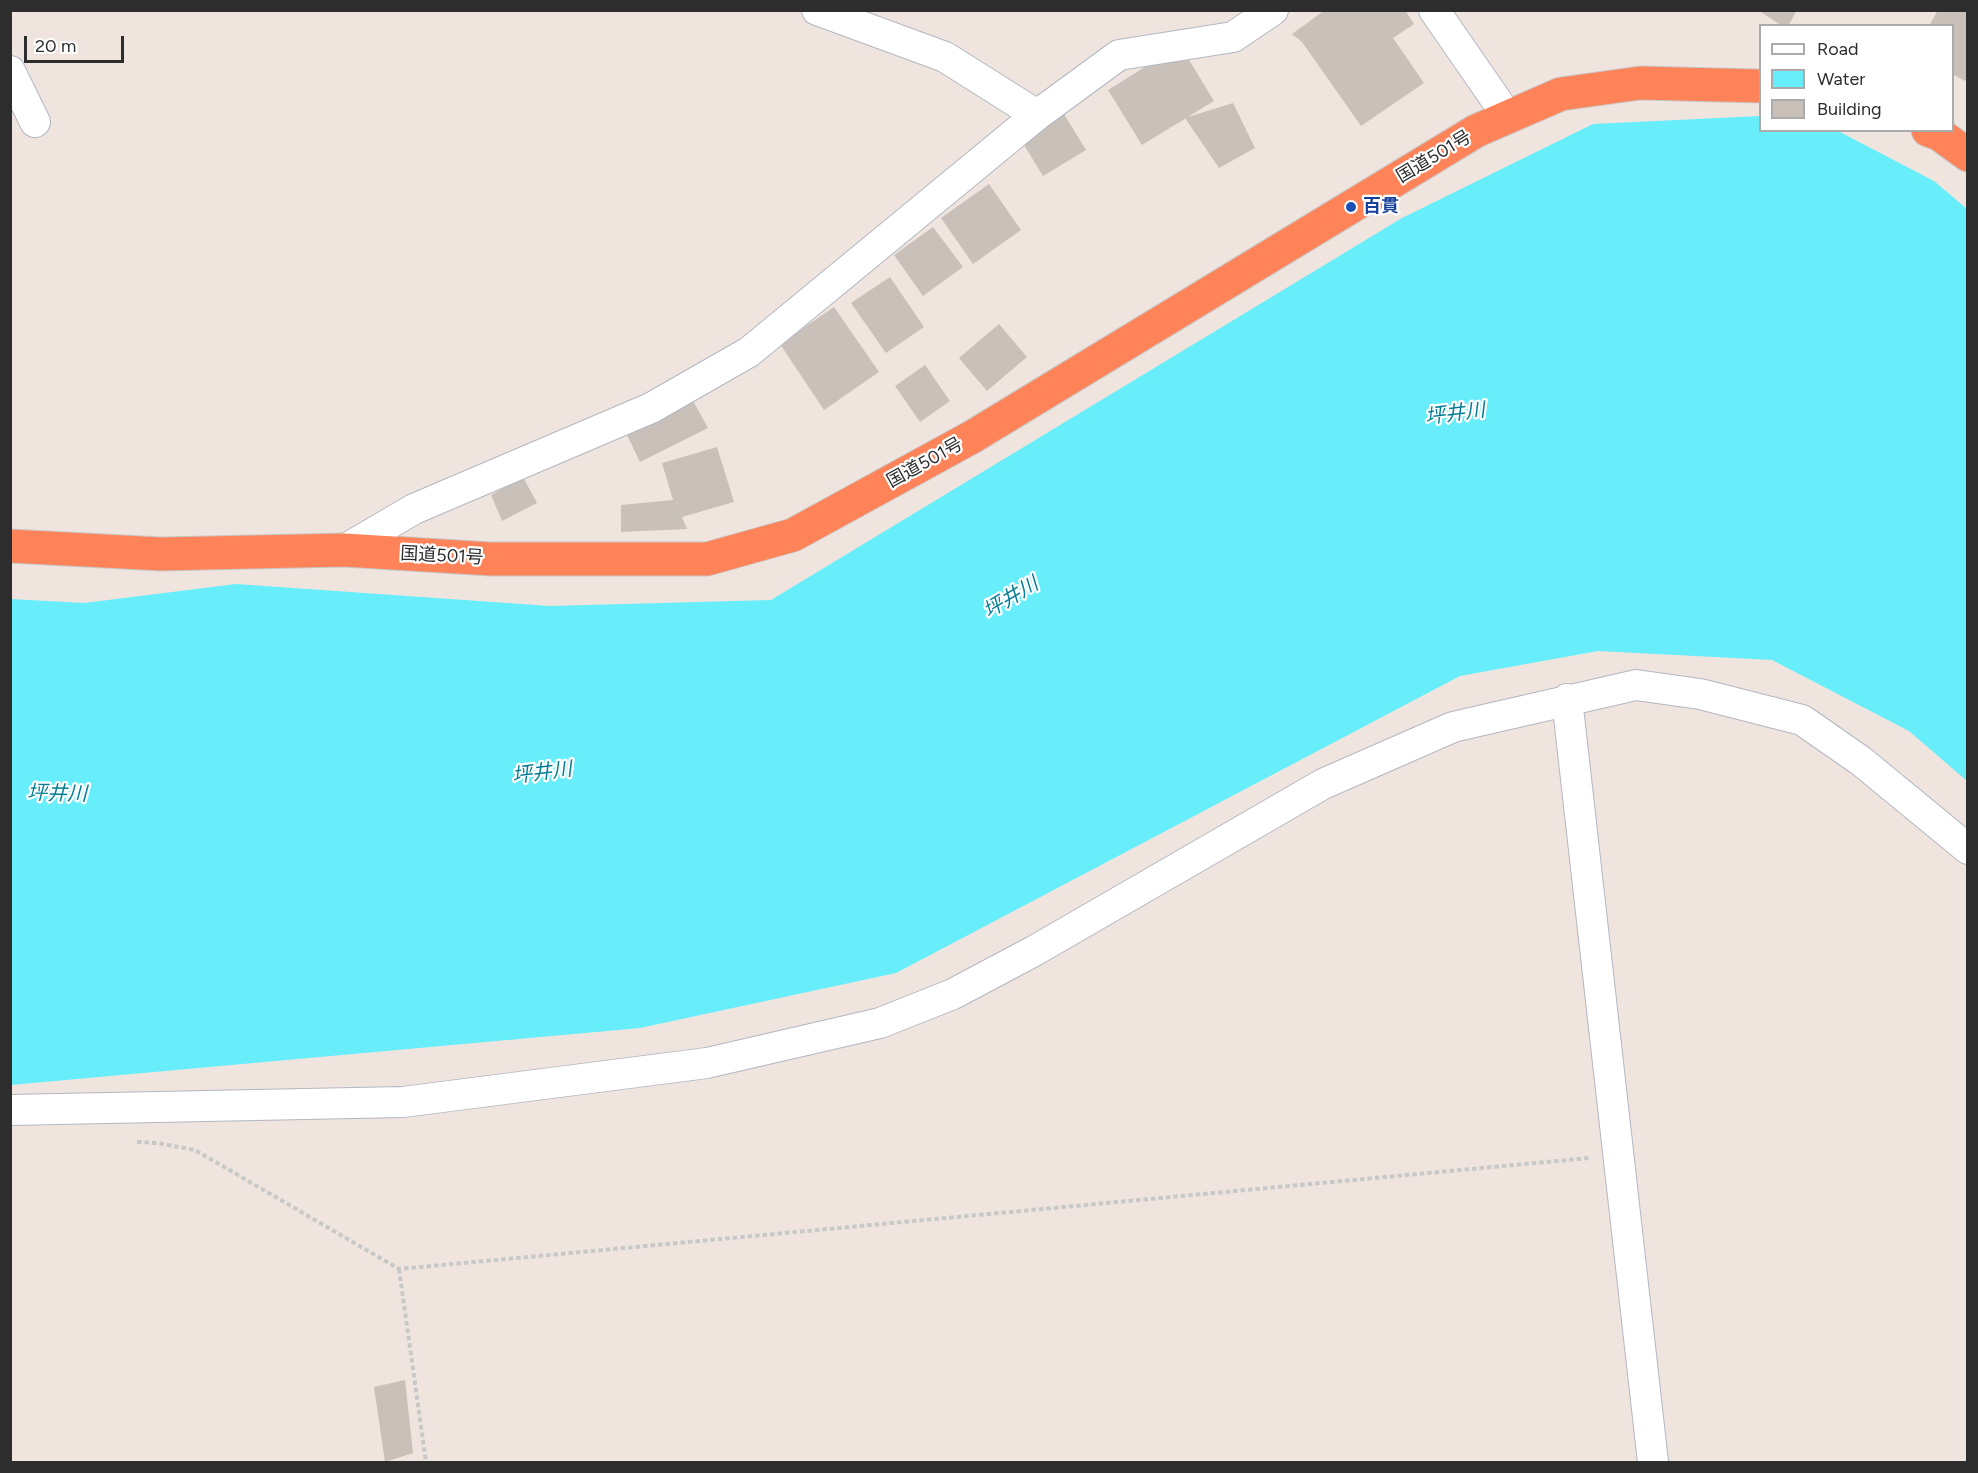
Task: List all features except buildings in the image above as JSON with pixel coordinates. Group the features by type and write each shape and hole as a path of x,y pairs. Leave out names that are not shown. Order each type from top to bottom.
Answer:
{"highway":[{"name":"国道501号","path":"10,546 161,554 344,550 491,558 707,559 793,535 972,437 1476,131 1561,94 1640,83 1759,86"},
{"path":"1934,132 1968,155"}],"street":[{"path":"817,10 945,57 1037,115"},
{"path":"344,550 414,509 651,408 749,352 1037,115 1119,55 1233,37 1273,10"},
{"path":"1434,10 1508,117"},
{"path":"10,70 35,122"},
{"path":"10,1110 403,1102 707,1063 880,1023 953,994 1034,951 1323,784 1453,727 1636,685 1700,694 1802,720 1861,761 1968,849"},
{"path":"1567,699 1653,1462"}],"path":[{"path":"134,1142 157,1143 195,1150 399,1269 1618,1155"},
{"path":"399,1269 426,1462"}],"water":[{"name":"坪井川","path":"1759,116 1759,132 1840,132 1934,181 1967,209 1967,781 1909,731 1772,660 1598,651 1460,676 896,973 640,1028 11,1085 11,599 84,603 236,584 550,606 771,600 1402,218 1593,124"}],"place":[{"name":"百貫","path":"1351,207"}]}
